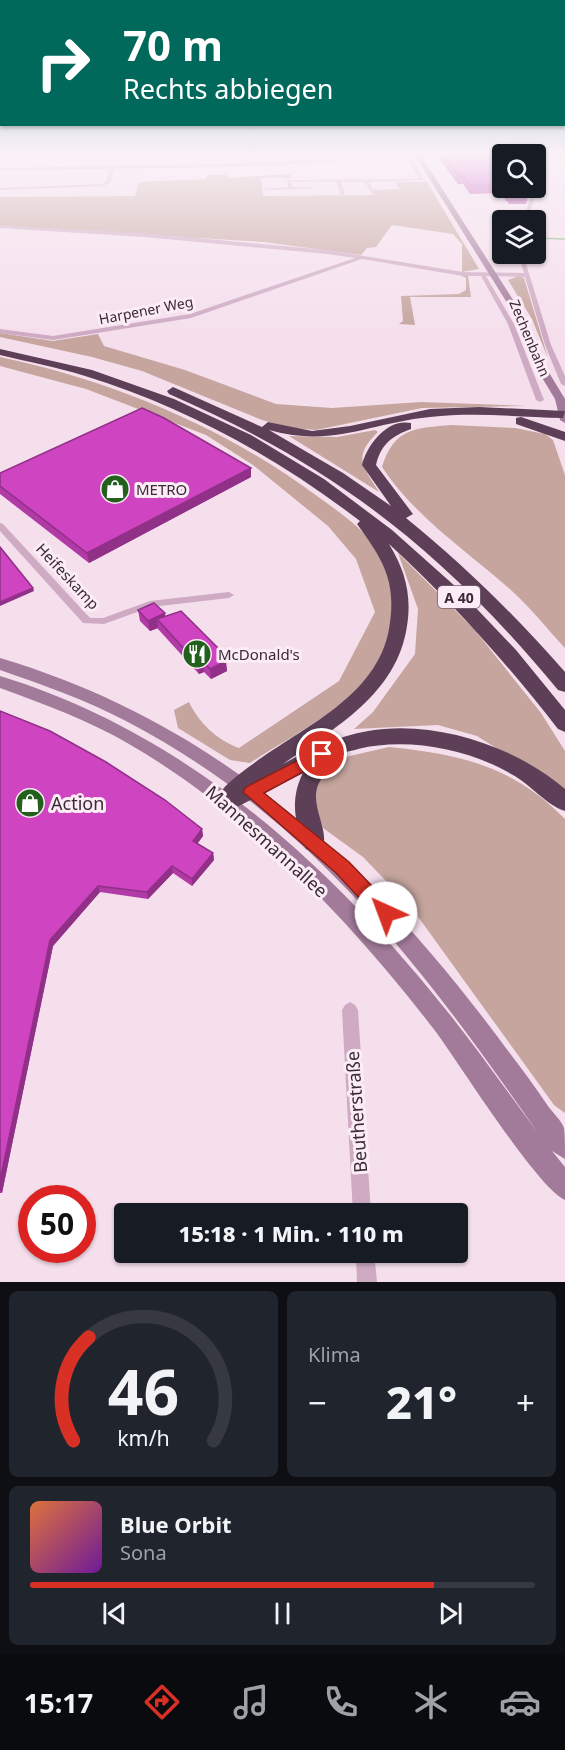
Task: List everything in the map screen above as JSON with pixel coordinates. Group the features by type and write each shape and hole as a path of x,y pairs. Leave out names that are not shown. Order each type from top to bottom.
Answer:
{"highway":[{"name":"A 40","path":"0,343 116,371 212,407 268,433 317,462 387,510 429,543 509,620 565,685"},
{"name":"A 40","path":"0,352 73,369 186,409 236,433 333,490 393,536 460,598 536,684 565,723"},
{"path":"523,417 545,400"},
{"path":"212,407 276,429 320,435 339,434 427,414 564,418"},
{"path":"429,543 384,489 369,465 371,452 378,441 411,424 436,420 523,417 565,437"},
{"path":"225,802 339,717 369,690 389,661 401,626 398,577 387,552 370,529 333,490"},
{"path":"246,787 342,746 398,736 439,740 470,748 521,769 565,801"},
{"path":"314,842 303,804 305,787 314,769 342,746"}],"main road":[{"name":"Zechenbahn","path":"456,214 520,316 546,376 564,408 564,418"},
{"name":"Zechenbahn","path":"546,376 545,400 564,418"},
{"name":"Mannesmannallee","path":"0,664 94,699 170,737 246,787 314,842 400,928 565,1147"},
{"name":"Mannesmannallee","path":"0,682 94,718 123,734 205,785 305,871 370,937 426,1001 470,1058 541,1159 565,1187"}],"street":[{"path":"0,227 144,235 309,250 390,264 483,275 527,275"},
{"name":"Harpener Weg","path":"0,331 34,338 72,336 190,316 362,258"},
{"path":"524,264 549,345 565,384"},
{"name":"Zechenbahn","path":"483,275 511,324 545,400"},
{"name":"Heifeskamp","path":"0,526 87,621 104,621 150,604 229,596"},
{"name":"Beutherstraße","path":"350,1010 361,1203"},
{"path":"366,1263 367,1282"}],"shaded area":[{"path":"0,214 446,214 479,269 462,272 462,244 453,234 392,225 376,247 367,248 361,255 264,242 0,226"},
{"path":"460,275 468,276 471,297 410,297 415,325 399,324 403,321 401,296 459,294 466,290 466,278"},
{"path":"519,276 524,278 548,358 532,319 508,280"},
{"path":"0,333 53,341 98,334 104,346 185,370 276,404 332,408 421,402 527,406 422,408 316,430 291,428 262,420 142,371 92,357 0,337"},
{"path":"0,357 84,379 125,393 206,428 281,471 357,527 371,542 384,562 389,576 392,606 388,637 383,651 377,663 352,694 320,719 250,763 230,760 178,728 174,710 189,702 198,717 210,730 239,748 339,681 375,612 356,559 328,526 253,465 206,435 86,389 0,366"},
{"path":"452,425 515,428 545,434 553,440 565,475 565,648 512,591 426,518 395,485 382,467 393,444 408,432 427,427"},
{"path":"375,430 378,432 365,448 363,462 379,492 289,436 337,437"},
{"path":"398,553 474,629 541,713 565,751 565,791 477,736 438,725 354,729 373,712 415,654 418,609"},
{"path":"389,747 439,754 484,766 526,786 565,819 565,1113 554,1105 411,907 363,857 323,828 313,796 319,776 341,758"}],"building":[{"name":"METRO","path":"142,408 164,418 251,468 87,553 0,486 0,473"},
{"path":"0,547 33,588 0,602"},
{"path":"154,603 165,613 148,621 138,610"},
{"path":"181,611 224,654 222,656 226,661 210,669 203,661 198,664 157,619"},
{"path":"0,711 50,731 106,762 165,800 202,829 193,841 213,853 192,879 172,866 147,892 98,886 50,940 0,1181"}],"waterway":[{"path":"546,238 565,239"}],"place":[{"name":"METRO","path":"115,489"},
{"name":"McDonald's","path":"197,654"},
{"name":"Action","path":"30,803"}],"route":[{"path":"322,754 252,792 314,842 386,913"}]}
